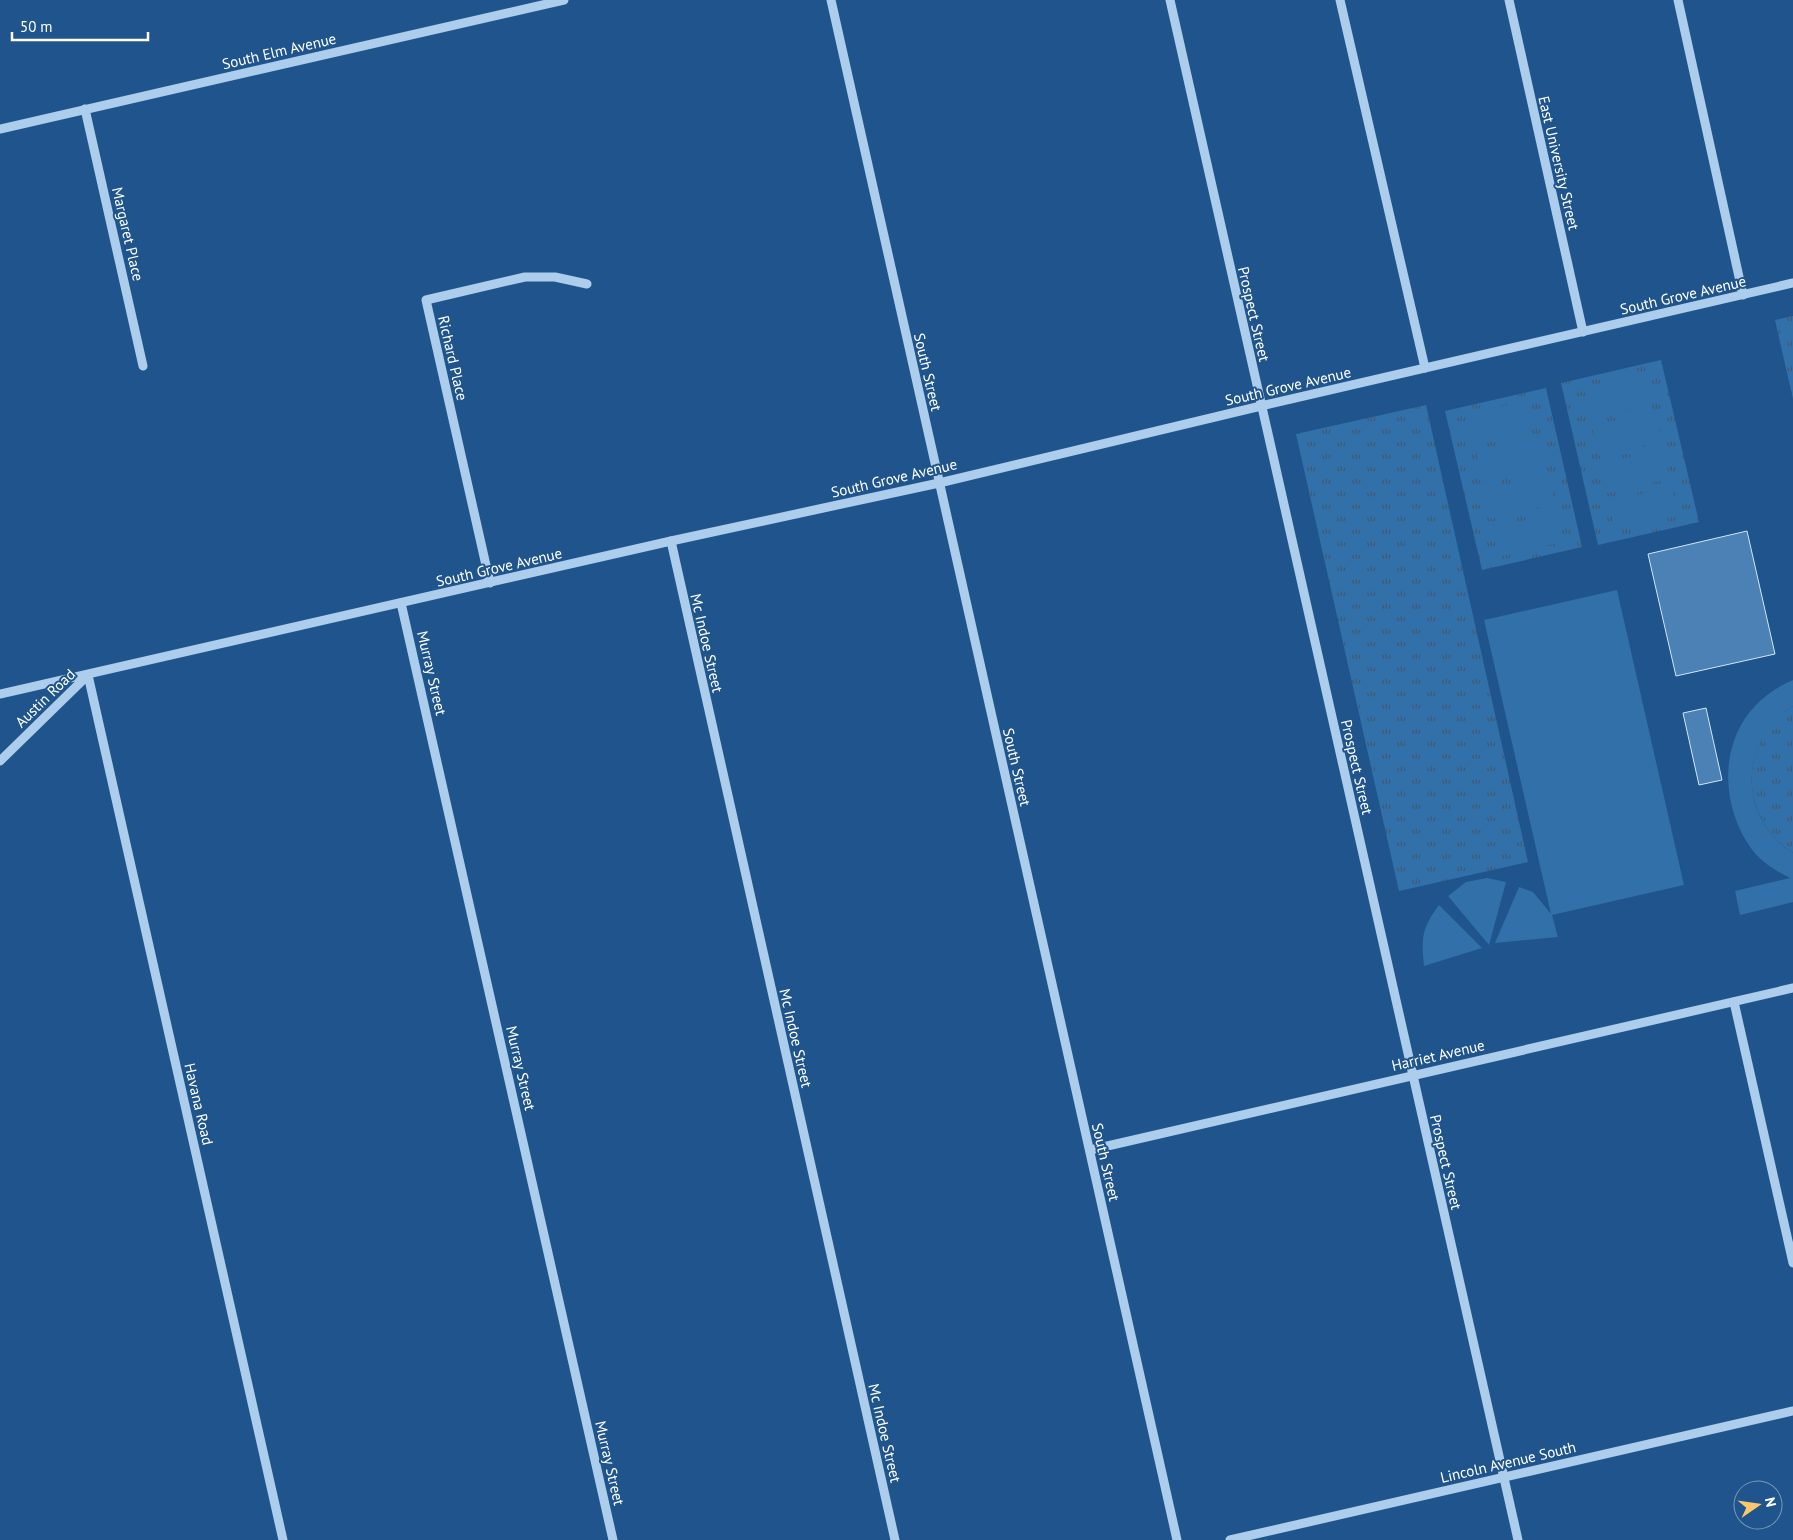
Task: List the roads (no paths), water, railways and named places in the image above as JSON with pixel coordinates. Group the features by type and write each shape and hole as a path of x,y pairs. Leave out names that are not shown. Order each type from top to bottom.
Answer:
{"street":[{"name":"South Elm Avenue","path":"0,129 564,0"},
{"name":"South Street","path":"831,0 1177,1540"},
{"name":"Prospect Street","path":"1170,0 1518,1540"},
{"path":"1340,0 1425,368"},
{"name":"East University Street","path":"1508,0 1583,332"},
{"path":"1678,0 1743,295"},
{"name":"Margaret Place","path":"85,109 143,366"},
{"name":"Richard Place","path":"490,583 426,300 525,277 555,277 587,284"},
{"name":"South Grove Avenue","path":"0,694 670,541 939,482 1793,284"},
{"name":"Mc Indoe Street","path":"670,541 895,1540"},
{"name":"Murray Street","path":"402,603 613,1540"},
{"name":"Austin Road","path":"0,761 88,675"},
{"name":"Havana Road","path":"88,675 283,1540"},
{"name":"Harriet Avenue","path":"1090,1150 1793,988"},
{"path":"1734,1002 1793,1263"},
{"name":"Lincoln Avenue South","path":"1230,1540 1793,1411"}]}
